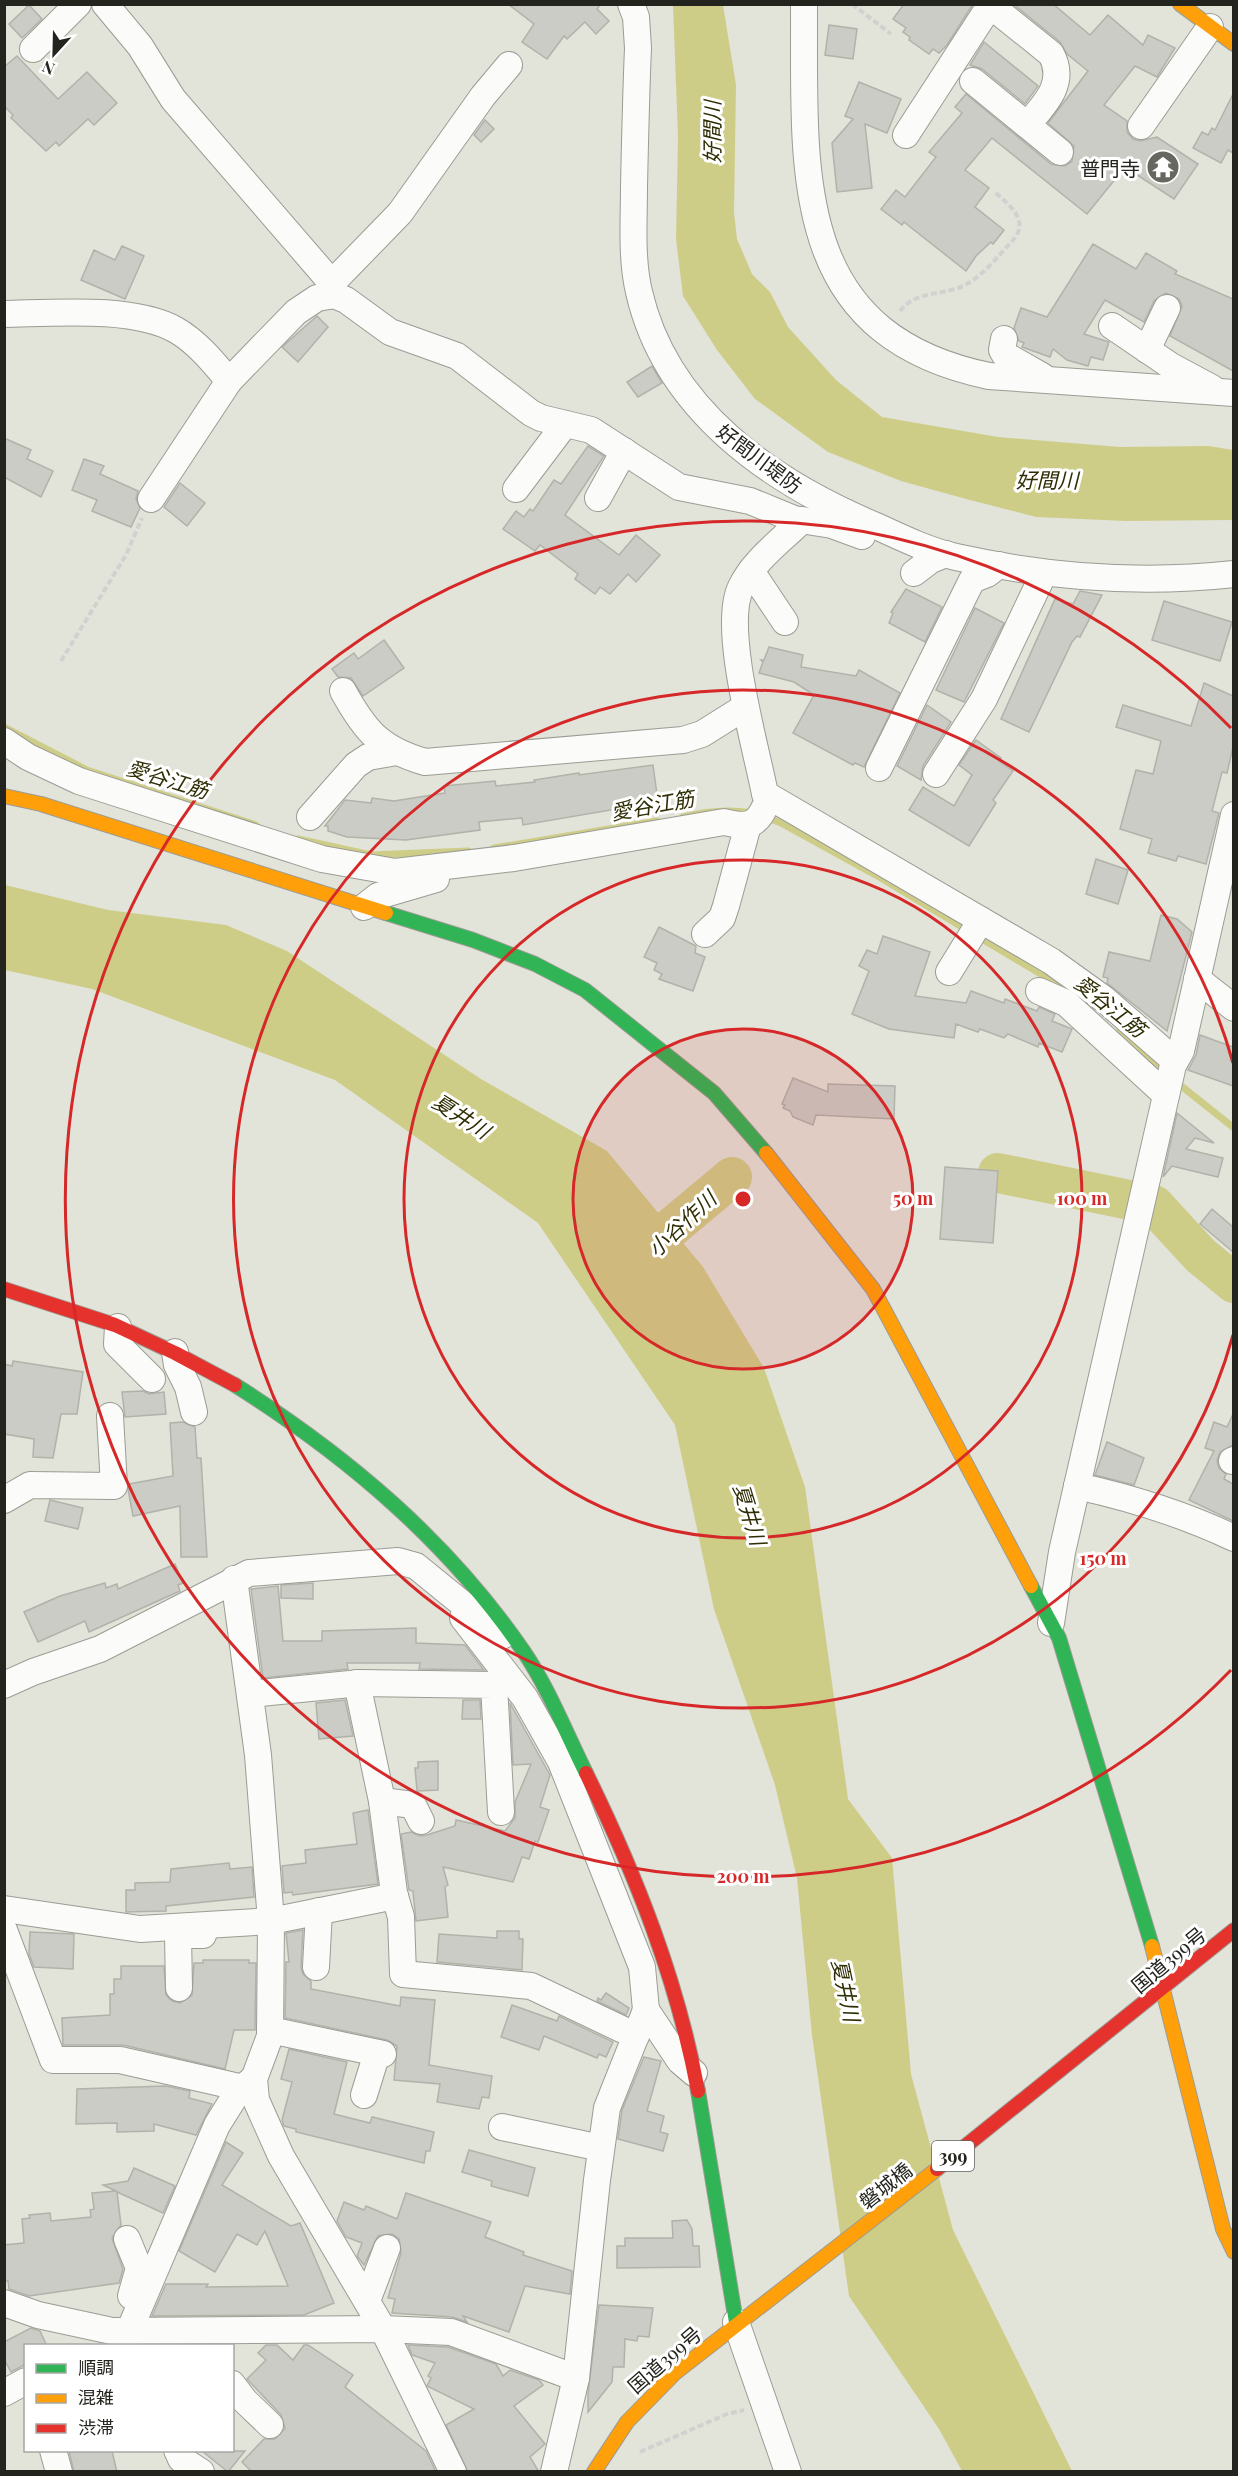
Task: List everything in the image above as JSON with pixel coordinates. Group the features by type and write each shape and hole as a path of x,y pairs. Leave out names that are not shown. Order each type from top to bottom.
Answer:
{"main road":[{"path":"1180,4 1233,44"},
{"path":"4,796 40,804 473,940 535,964 585,990 652,1041 714,1093 779,1169 873,1289 1059,1638 1164,1985 1223,2229 1233,2252"},
{"path":"4,1289 118,1326 175,1352 218,1373 294,1423 336,1453 386,1495 441,1549 526,1655 621,1844 677,1998 694,2073 736,2322"},
{"name":"国道399号","path":"1128,2018 1164,1985 1233,1930"},
{"name":"磐城橋","path":"779,2294 1128,2018"},
{"name":"国道399号","path":"594,2472 634,2411 736,2322 779,2294"}],"street":[{"path":"33,49 78,4"},
{"path":"105,4 155,67 165,89 333,289 390,332 457,356 531,413 591,430 686,489 750,501 802,520 832,525 866,538 887,541 909,540"},
{"path":"615,4 638,43"},
{"name":"好間川堤防","path":"631,4 636,17 638,43 633,252 639,292 649,323 674,376 709,419 735,445 777,475 854,517 946,554 1044,573 1147,579 1195,579 1233,574"},
{"path":"823,4 816,19 804,16 804,139 808,189 824,244 843,287 875,323 917,354 952,368 990,376 1227,392"},
{"path":"906,135 991,5 1051,54 1055,63 1055,89 1027,125"},
{"path":"1141,126 1210,27"},
{"path":"151,499 229,381 296,312 333,289 395,219 483,96 510,65"},
{"path":"973,81 1060,152"},
{"path":"1147,350 1167,308"},
{"path":"5,314 101,315 164,324 191,341 229,381"},
{"path":"1112,326 1171,366 1227,392"},
{"path":"1004,339 1002,350 1005,355 1047,380"},
{"path":"516,489 565,424"},
{"path":"598,498 624,451"},
{"path":"802,520 751,571 738,594 735,610 741,693 765,794 981,920 1085,984 1174,1063"},
{"path":"914,573 931,560 946,554"},
{"path":"879,768 972,580 999,566"},
{"path":"751,571 785,622"},
{"path":"936,774 984,699 1044,573"},
{"path":"343,691 363,727 397,752 425,762 683,740 702,734 745,707"},
{"path":"4,741 28,757 79,781 322,859 395,872 456,867 724,822 748,825 759,819 769,798"},
{"path":"310,817 356,765 368,758 397,752"},
{"path":"1051,1623 1060,1561 1166,1095 1174,1063 1181,1052 1197,979 1226,888 1233,815"},
{"path":"705,934 722,918 748,825"},
{"path":"364,907 378,896 429,882 449,873 456,867"},
{"path":"949,972 981,920"},
{"path":"1197,979 1233,1008"},
{"path":"1039,991 1065,1003 1166,1095"},
{"path":"118,1326 117,1344 152,1379"},
{"path":"175,1352 177,1365 188,1387 194,1412"},
{"path":"4,1500 30,1485 114,1486 110,1416"},
{"path":"1077,1486 1173,1511 1233,1538"},
{"path":"6,1681 100,1649 188,1606 234,1579 264,1570 398,1562 416,1566 526,1655"},
{"path":"110,2336 227,2106 248,2083 268,2047 271,1928 258,1755 234,1579"},
{"path":"441,1586 450,1603 525,1698 561,1762 642,1967 646,2010 607,2108 576,2378 554,2472"},
{"path":"250,1694 357,1683 494,1685 501,1812"},
{"path":"357,1683 382,1801 395,1896 401,1917 403,1974 531,1986 636,2036"},
{"path":"382,1801 413,1805 421,1821"},
{"path":"179,1988 178,1935 271,1928 319,1911 395,1896"},
{"path":"4,1909 140,1929 271,1928"},
{"path":"316,1967 319,1911"},
{"path":"4,1930 53,2060 120,2060 248,2083"},
{"path":"646,2010 681,2061 694,2073"},
{"path":"270,2030 380,2054 363,2095"},
{"path":"248,2083 281,2156 383,2329 453,2472"},
{"path":"502,2127 602,2148"},
{"path":"110,2336 139,2268 127,2239"},
{"path":"367,2301 387,2248"},
{"path":"4,2303 110,2336 202,2338 383,2329 451,2332 576,2378"},
{"path":"736,2322 788,2472"},
{"path":"4,2393 24,2382"},
{"path":"234,2387 270,2426"},
{"path":"53,2452 59,2472"},
{"path":"178,2452 181,2458 201,2472"}],"path":[{"path":"852,4 891,34"},
{"path":"887,333 903,308 928,293 957,289 979,276 1018,233 1020,220 1013,209 996,192"},
{"path":"61,661 126,555 151,499"},
{"path":"633,2455 727,2414 765,2404"}],"water":[{"name":"好間川","path":"673,5 723,5 736,85 734,212 737,239 752,274 770,292 788,327 836,380 882,417 998,437 1120,447 1209,446 1233,450 1233,520 1126,521 1036,517 901,481 828,452 755,399 717,350 683,296 676,239 678,137"},
{"name":"夏井川","path":"5,885 108,910 226,925 287,951 481,1079 607,1151 703,1267 764,1368 805,1487 848,1799 892,1858 911,2074 953,2230 1072,2471 962,2471 939,2429 849,2296 812,2035 797,1878 775,1785 714,1609 675,1425 538,1223 335,1080 92,989 5,970"}],"building":[{"path":"508,4 601,4 597,9 609,21 596,34 585,22 567,39 564,36 547,59 522,42 534,24"},
{"path":"904,4 973,4 947,45 939,53 933,49 929,54 909,40 910,37 903,32 906,28 893,19"},
{"path":"1013,4 1053,4 1090,35 1108,15 1143,45 1148,35 1175,48 1157,77 1135,66 1104,105 1127,121 1127,132 1133,139 1140,141 1157,137 1198,164 1174,199 1125,167 1087,214 992,138 965,170 989,188 975,207 1004,230 993,244 991,242 976,256 966,271 904,222 902,225 881,209 896,190 905,197 936,157 929,152 962,113 955,107 966,94 1051,164 1065,166 1072,161 1074,146 1048,123 1088,71 1067,54 1060,42"},
{"path":"29,5 42,19 22,38 9,24"},
{"path":"829,25 857,29 853,59 825,55"},
{"path":"984,42 1038,86 1025,104 982,69 970,65"},
{"path":"17,56 58,99 87,72 117,103 94,125 88,119 59,146 56,142 46,151 11,118 13,115 4,106 4,67"},
{"path":"859,82 901,99 887,133 865,124 872,188 837,192 832,143 853,119 845,116"},
{"path":"1233,94 1233,153 1228,150 1221,163 1193,148 1202,132 1208,135 1212,128 1215,130"},
{"path":"485,120 494,129 481,142 474,135"},
{"path":"1093,244 1136,269 1146,253 1177,271 1175,274 1233,299 1233,371 1170,336 1182,306 1179,299 1166,293 1154,301 1144,322 1105,300 1084,334 1109,342 1103,360 1091,357 1088,366 1067,360 1053,349 1050,357 1022,347 1024,343 1019,341 1014,328 1021,308 1047,317"},
{"path":"122,246 144,256 125,299 81,280 94,250 115,260"},
{"path":"317,316 328,327 298,362 282,347"},
{"path":"652,366 662,383 638,397 627,382"},
{"path":"4,438 31,450 27,459 53,471 41,497 4,477"},
{"path":"588,446 604,456 565,515 619,555 636,535 660,555 636,582 628,574 610,594 600,587 595,594 575,579 578,574 540,545 535,551 503,529 516,511 524,517 530,509 533,511 554,480 561,484"},
{"path":"84,459 104,466 100,474 138,491 136,499 140,508 131,527 92,511 97,500 72,490"},
{"path":"180,483 205,503 187,526 164,507"},
{"path":"906,589 942,607 925,642 889,623 893,613 891,612"},
{"path":"1080,591 1102,595 1080,637 1077,636 1072,642 1029,732 1001,719 1055,599 1073,604"},
{"path":"1164,601 1232,622 1220,661 1152,640"},
{"path":"975,608 1004,623 964,702 936,690"},
{"path":"384,640 404,668 363,696 351,678 338,677 332,669 354,653 358,659"},
{"path":"769,647 803,655 801,667 856,676 859,670 900,693 864,767 855,763 853,765 793,733 814,695 794,682 759,673 763,662 761,660 764,660"},
{"path":"1204,683 1233,696 1233,747 1227,773 1222,772 1212,811 1219,813 1206,864 1178,856 1176,861 1148,853 1152,839 1120,829 1136,770 1153,774 1161,741 1116,727 1123,705 1191,726"},
{"path":"927,705 951,722 923,766 921,780 897,766"},
{"path":"976,740 1001,758 999,761 1013,771 993,800 996,803 969,846 909,810 923,787 954,806 972,775 959,765"},
{"path":"653,765 658,802 523,825 522,818 479,822 480,830 406,840 347,837 328,831 328,826 325,826 345,800 371,803 372,798 394,801 445,793 444,786 495,781 496,786 535,782 534,780 579,773 579,775"},
{"path":"1096,859 1128,870 1118,904 1086,894"},
{"path":"1161,915 1177,919 1192,932 1167,1031 1107,983 1108,978 1103,977 1109,952 1150,961"},
{"path":"659,927 696,946 695,953 705,957 693,991 659,979 662,974 654,970 657,963 644,957"},
{"path":"883,936 930,952 915,996 966,1003 971,991 1004,1003 1005,999 1037,1011 1039,1007 1055,1014 1052,1021 1072,1029 1062,1052 1039,1043 1038,1047 1008,1034 1004,1038 980,1029 978,1032 956,1024 954,1038 889,1029 852,1014 869,971 859,966 867,950 877,954"},
{"path":"1200,1035 1233,1047 1233,1086 1188,1070 1196,1055"},
{"path":"793,1078 828,1092 828,1084 895,1086 894,1119 816,1115 813,1125 793,1117 790,1111 783,1108 785,1105 782,1104"},
{"path":"1177,1113 1214,1143 1195,1138 1186,1149 1223,1158 1218,1177 1172,1166 1163,1177"},
{"path":"945,1167 998,1171 993,1243 940,1239"},
{"path":"1212,1209 1233,1227 1233,1252 1200,1224"},
{"path":"13,1361 83,1372 77,1414 61,1414 53,1458 33,1457 34,1439 4,1434 4,1364 12,1366"},
{"path":"143,1391 149,1394 164,1392 166,1414 125,1417 122,1392"},
{"path":"1233,1414 1233,1445 1220,1452 1217,1461 1219,1468 1226,1474 1224,1479 1233,1484 1233,1521 1189,1500 1214,1451 1205,1448 1214,1422 1227,1427"},
{"path":"183,1422 195,1427 197,1458 201,1458 207,1557 181,1557 180,1506 133,1516 128,1489 129,1484 173,1476 170,1423"},
{"path":"1107,1442 1144,1458 1134,1485 1095,1475"},
{"path":"50,1500 83,1508 78,1529 45,1521"},
{"path":"175,1564 183,1583 178,1585 180,1591 89,1632 85,1621 38,1642 24,1612 60,1596 105,1583 106,1588 117,1584 118,1589"},
{"path":"313,1583 313,1599 281,1598 281,1585"},
{"path":"278,1586 283,1641 322,1641 322,1631 416,1628 416,1643 465,1645 484,1670 419,1669 420,1663 347,1663 348,1669 263,1678 251,1589"},
{"path":"345,1700 353,1736 319,1739 316,1703"},
{"path":"463,1700 480,1700 481,1719 462,1719"},
{"path":"510,1703 550,1775 540,1807 549,1810 538,1842 535,1841 529,1859 522,1857 513,1882 443,1867 448,1885 445,1887 448,1917 416,1921 413,1891 409,1890 401,1834 411,1832 420,1836 427,1835 455,1826 456,1820 505,1831 515,1818 515,1802 531,1764 513,1765"},
{"path":"438,1761 438,1790 417,1791 415,1768 418,1768 418,1762"},
{"path":"368,1810 378,1884 293,1895 292,1892 284,1893 282,1866 306,1863 305,1850 357,1844 353,1813"},
{"path":"229,1863 230,1869 252,1867 254,1897 166,1906 166,1911 126,1912 126,1890 135,1890 135,1883 170,1882 171,1869"},
{"path":"303,1930 301,1967 303,1974 311,1981 311,1989 400,2006 401,1997 435,2000 429,2065 492,2076 489,2098 482,2097 479,2109 437,2102 440,2084 394,2080 397,2046 387,2040 285,2018 286,1962 289,1962 286,1933"},
{"path":"497,1931 519,1931 519,1939 523,1939 522,1970 437,1962 439,1934 497,1938"},
{"path":"30,1932 74,1934 73,1969 34,1967 29,1954"},
{"path":"203,1960 249,1960 249,1963 256,1963 255,2030 234,2030 225,2069 123,2045 63,2045 62,2018 110,2015 110,1994 114,1994 114,1979 121,1979 121,1966 164,1966 166,1995 172,2001 180,2003 192,1995 194,1963 203,1963"},
{"path":"606,1993 629,2008 626,2015 597,2001 598,1998 601,2000"},
{"path":"512,2005 557,2021 559,2016 613,2042 606,2057 599,2054 597,2058 544,2036 539,2050 501,2037"},
{"path":"289,2049 347,2062 334,2114 370,2123 372,2117 434,2132 430,2151 426,2151 424,2163 296,2132 296,2129 284,2126 282,2120 292,2082 281,2079"},
{"path":"644,2057 661,2061 647,2111 664,2116 660,2132 668,2134 663,2151 618,2139 622,2110"},
{"path":"166,2086 190,2091 189,2098 212,2104 196,2135 154,2124 154,2131 117,2132 117,2123 76,2124 77,2089"},
{"path":"226,2142 243,2153 222,2185 291,2226 300,2223 334,2303 304,2315 152,2316 166,2284 208,2284 206,2287 288,2286 265,2231 257,2245 237,2234 215,2272 179,2251"},
{"path":"469,2150 535,2168 528,2196 491,2186 492,2181 462,2172"},
{"path":"134,2168 175,2186 163,2213 117,2192 121,2225 112,2238 123,2269 119,2283 29,2296 9,2289 8,2281 4,2281 4,2245 24,2243 22,2219 30,2218 29,2215 50,2213 51,2221 91,2217 90,2210 94,2209 92,2193 116,2191 103,2185 128,2181"},
{"path":"406,2193 491,2222 485,2237 524,2252 523,2255 572,2271 570,2294 525,2286 509,2332 463,2316 467,2322 452,2317 392,2313 395,2299 388,2298 401,2253 399,2239 392,2234 378,2236 364,2265 357,2256 362,2243 346,2237 337,2221 344,2202 364,2210 366,2206 397,2219"},
{"path":"687,2220 692,2229 693,2246 699,2246 700,2267 617,2268 617,2246 625,2246 625,2238 673,2238 672,2221"},
{"path":"599,2305 653,2308 649,2337 638,2336 637,2341 625,2339 624,2367 613,2367 612,2382 588,2412 588,2393"},
{"path":"31,2328 40,2331 46,2344 24,2344 24,2365 11,2372 4,2359 4,2342"},
{"path":"266,2345 277,2345 293,2360 304,2345 308,2345 353,2375 345,2387 426,2451 436,2472 252,2472 242,2462 264,2439 275,2439 285,2428 281,2415 247,2379 266,2360 258,2353"},
{"path":"408,2345 448,2347 496,2364 503,2376 510,2370 539,2380 543,2385 514,2406 545,2444 530,2457 539,2472 468,2472 446,2425 474,2409 427,2386 431,2378 428,2376 435,2363 412,2355"},
{"path":"245,2451 228,2472 203,2452"},
{"path":"69,2452 112,2452 117,2472 74,2472"}],"waterway":[{"name":"愛谷江筋","path":"4,727 87,770 256,825"},
{"name":"愛谷江筋","path":"683,817 718,811 752,813"},
{"name":"愛谷江筋","path":"766,817 881,878 967,930"},
{"name":"愛谷江筋","path":"494,848 657,821"},
{"name":"愛谷江筋","path":"298,839 371,855 468,851"},
{"name":"愛谷江筋","path":"977,936 1086,1001"},
{"name":"愛谷江筋","path":"1120,1029 1166,1073"},
{"name":"愛谷江筋","path":"1175,1081 1234,1128"},
{"name":"小谷作川","path":"998,1173 1154,1205 1200,1255 1234,1283"},
{"name":"小谷作川","path":"634,1268 665,1233 732,1177"}],"traffic: fast":[{"path":"386,913 473,940 535,964 585,990 714,1093 766,1153"},
{"path":"235,1385 317,1441 356,1471 429,1537 463,1573 533,1666 586,1773"},
{"path":"1031,1586 1059,1638 1152,1946"},
{"path":"698,2091 736,2322"}],"traffic: slow":[{"path":"1180,4 1234,44"},
{"path":"4,796 41,804 386,913"},
{"path":"766,1153 873,1289 1031,1586"},
{"path":"1152,1946 1223,2229 1234,2252"},
{"path":"594,2472 627,2422 675,2373 937,2169"}],"traffic: jam":[{"path":"4,1289 115,1325 235,1385"},
{"path":"586,1773 622,1850 653,1928 679,2008 698,2091"},
{"path":"937,2169 1234,1930"}],"place":[{"name":"普門寺","path":"1163,167"}]}
